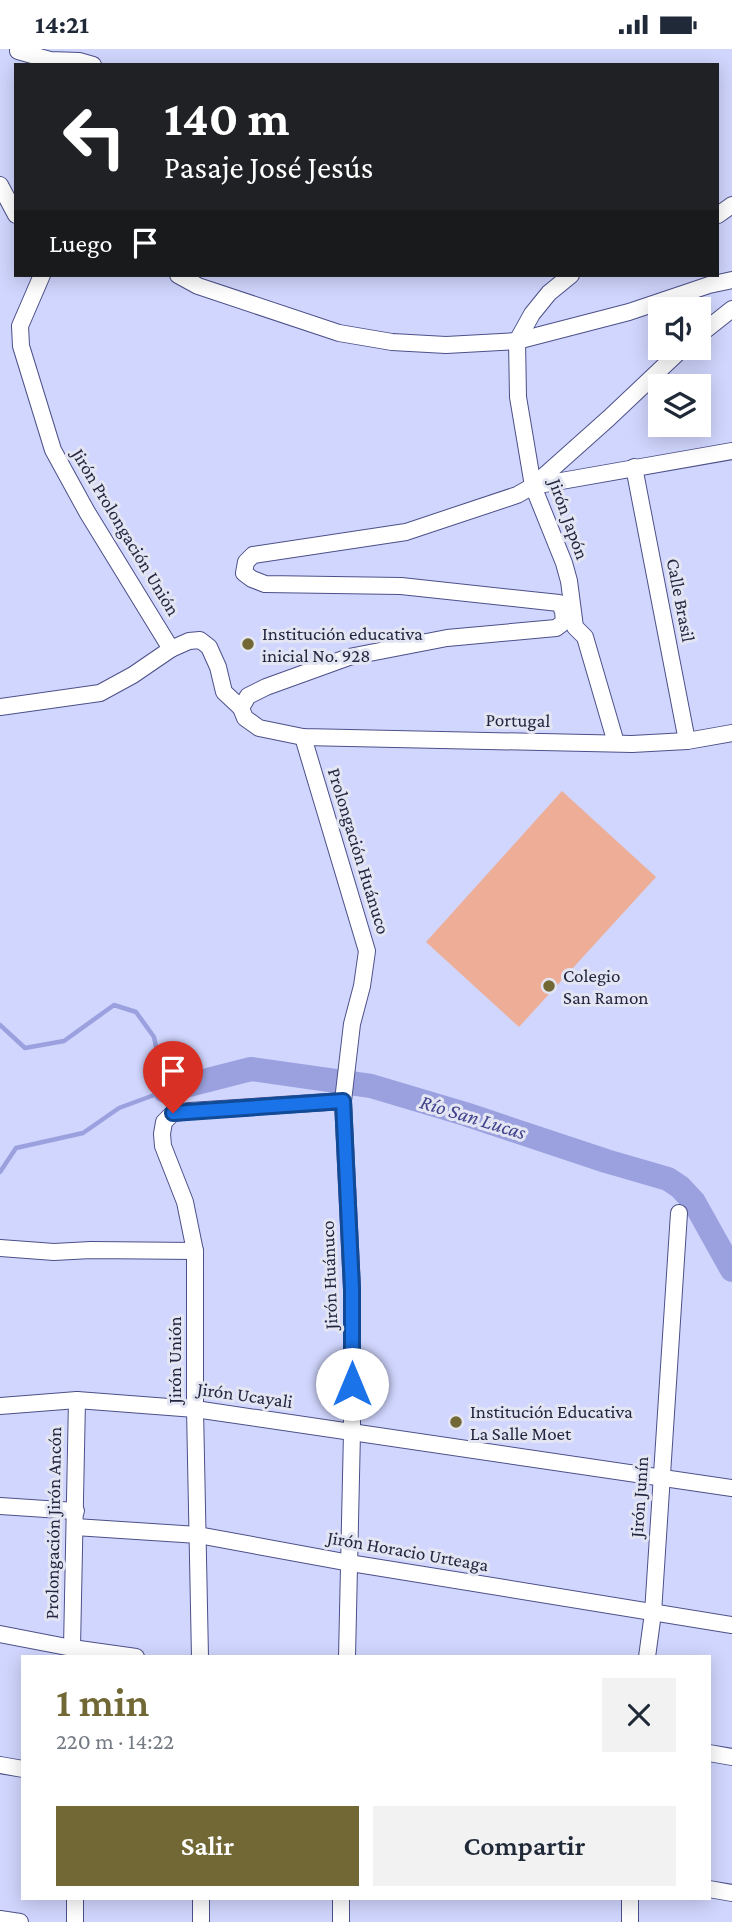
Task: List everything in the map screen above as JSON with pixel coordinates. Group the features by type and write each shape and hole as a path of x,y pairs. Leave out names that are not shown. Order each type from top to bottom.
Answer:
{"street":[{"path":"19,55 86,63"},
{"path":"2,194 14,212"},
{"name":"Jirón Prolongación Unión","path":"41,277 20,326 20,333 21,346 52,450 171,649"},
{"path":"182,277 198,286 339,333 392,342 446,345 517,341 629,312 732,280"},
{"path":"517,341 532,314 549,293 569,277"},
{"path":"711,325 732,309"},
{"name":"Jirón Japón","path":"517,341 518,397 533,486 569,581 570,624 585,637 616,743"},
{"path":"241,708 248,696 266,687 349,657 447,638 556,628 570,624 559,603 401,586 265,585 244,573 246,562 253,555 406,532 517,495 533,486 670,360"},
{"path":"533,486 732,451"},
{"name":"Calle Brasil","path":"634,467 687,741"},
{"name":"Portugal","path":"171,649 188,641 201,640 209,647 218,667 224,692 241,708 245,718 260,728 303,737 632,744 687,741 732,733"},
{"path":"0,707 100,693 157,661 171,649"},
{"name":"Prolongación Huánuco","path":"303,737 367,951 362,986 352,1024 344,1097"},
{"name":"Jirón Unión","path":"200,1655 195,1251 185,1202 163,1146 164,1122 173,1113 344,1097"},
{"name":"Jirón Huánuco","path":"344,1097 352,1289 347,1655"},
{"name":"Jirón Junín","path":"647,1655 653,1613 679,1213"},
{"path":"0,1248 54,1252 195,1251"},
{"name":"Jirón Ucayali","path":"0,1406 77,1400 195,1409 732,1488"},
{"name":"Prolongación Jirón Ancón","path":"72,1648 77,1400"},
{"name":"Jirón Horacio Urteaga","path":"0,1506 198,1535 350,1563 732,1625"},
{"path":"0,1634 122,1655"},
{"path":"711,1753 732,1757"},
{"path":"0,1765 21,1769"},
{"path":"711,1889 732,1893"},
{"path":"75,1900 75,1922"},
{"path":"201,1900 201,1922"},
{"path":"341,1900 341,1922"},
{"path":"630,1900 630,1922"},
{"path":"0,1919 20,1922"}],"shaded area":[{"path":"562,791 656,877 519,1027 426,942"}],"waterway":[{"path":"0,1025 25,1048 64,1041 114,1005 136,1012 154,1037 165,1091 119,1108 83,1133 16,1148 0,1172"},
{"name":"Río San Lucas","path":"165,1091 251,1069 371,1086 465,1114 668,1179 694,1202 732,1270"}],"place":[{"name":"Institución educativa inicial No. 928","path":"248,644"},
{"name":"Colegio San Ramon","path":"549,986"},
{"name":"Institución Educativa La Salle Moet","path":"456,1422"}],"route":[{"path":"173,1113 343,1101 352,1289 352,1384"}]}
